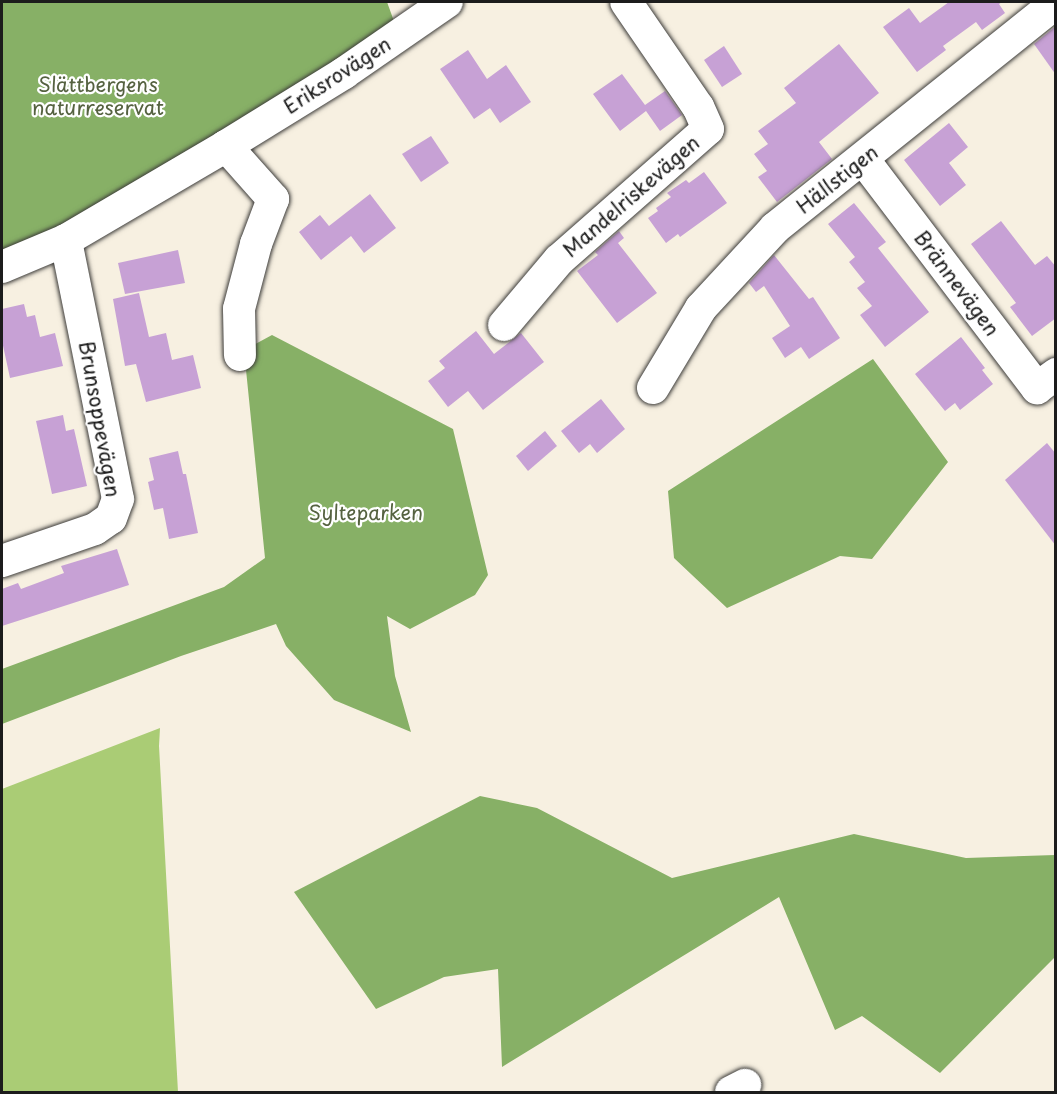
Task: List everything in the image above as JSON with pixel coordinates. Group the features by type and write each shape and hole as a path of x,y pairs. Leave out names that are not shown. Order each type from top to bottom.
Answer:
{"street":[{"name":"Eriksrovägen","path":"2,267 66,240 226,146 353,67 447,2"},
{"name":"Mandelriskevägen","path":"504,325 559,260 708,129 698,107 626,2"},
{"name":"Hällstigen","path":"653,388 708,300 775,228 863,159 1012,35 1056,3"},
{"path":"226,146 273,199 256,244 239,309 240,355"},
{"name":"Brännevägen","path":"863,159 1037,388 1056,374"},
{"name":"Brunsoppevägen","path":"2,561 95,529 111,518 118,499 66,240"}],"green space":[{"name":"Slättbergens naturreservat","path":"2,2 387,2 395,24 214,139 58,230 2,250"},
{"name":"Sylteparken","path":"272,335 453,429 488,575 475,595 410,629 387,616 395,676 411,732 334,700 286,646 276,624 181,656 2,724 2,669 224,587 265,558 244,350"},
{"path":"873,359 948,462 872,559 840,556 727,608 674,558 668,491"},
{"path":"160,728 159,746 178,1092 2,1092 2,789"},
{"path":"480,796 537,808 672,878 854,834 966,858 1055,855 1055,957 940,1073 862,1016 835,1030 779,897 502,1067 498,969 444,977 376,1009 294,892"}],"building":[{"path":"949,2 1002,2 999,4 1005,13 982,30 976,22 943,46 946,50 917,72 883,27 909,8 920,23"},
{"path":"1056,26 1056,75 1034,44"},
{"path":"839,44 879,93 819,142 832,159 777,202 758,177 767,171 754,154 768,144 758,131 796,103 784,88"},
{"path":"724,46 742,74 722,87 704,60"},
{"path":"468,50 487,79 506,65 531,102 500,123 490,108 474,119 440,69"},
{"path":"622,74 645,105 665,91 682,115 660,131 646,111 620,131 593,94"},
{"path":"949,123 968,147 949,163 966,185 940,206 904,160"},
{"path":"431,136 449,163 421,182 402,154"},
{"path":"704,172 727,203 680,237 678,234 666,243 648,218 658,211 656,208 671,197 667,193 686,180 689,183"},
{"path":"370,194 396,228 364,253 351,236 321,260 299,232 320,215 329,226"},
{"path":"854,203 886,242 878,248 929,312 885,347 860,315 872,306 857,288 865,282 849,262 855,257 828,224"},
{"path":"1001,221 1035,265 1047,256 1056,267 1056,318 1032,336 1010,307 1016,303 971,244"},
{"path":"619,231 624,238 618,243 657,293 617,323 577,271 598,255 595,252"},
{"path":"178,250 185,283 125,294 118,263"},
{"path":"774,255 809,299 813,297 840,338 809,359 801,347 785,358 772,338 790,326 764,286 756,292 749,283"},
{"path":"139,293 149,337 166,333 172,360 193,355 201,388 146,402 136,364 125,366 113,299"},
{"path":"24,304 27,317 35,315 40,337 55,333 63,366 10,378 2,341 2,309"},
{"path":"476,331 494,354 521,333 544,362 483,410 468,391 448,407 428,381 445,368 439,361"},
{"path":"961,337 985,368 982,370 993,384 960,410 955,403 945,411 915,374"},
{"path":"601,399 625,429 597,453 590,444 579,453 561,431"},
{"path":"63,415 66,431 74,429 87,486 52,494 36,421"},
{"path":"545,431 557,446 528,471 516,456"},
{"path":"1047,443 1056,454 1056,546 1005,480"},
{"path":"178,451 183,474 186,474 198,533 169,539 163,508 154,510 148,482 154,480 149,458"},
{"path":"117,549 129,585 2,626 2,589 18,583 21,589 64,573 61,566"}]}
